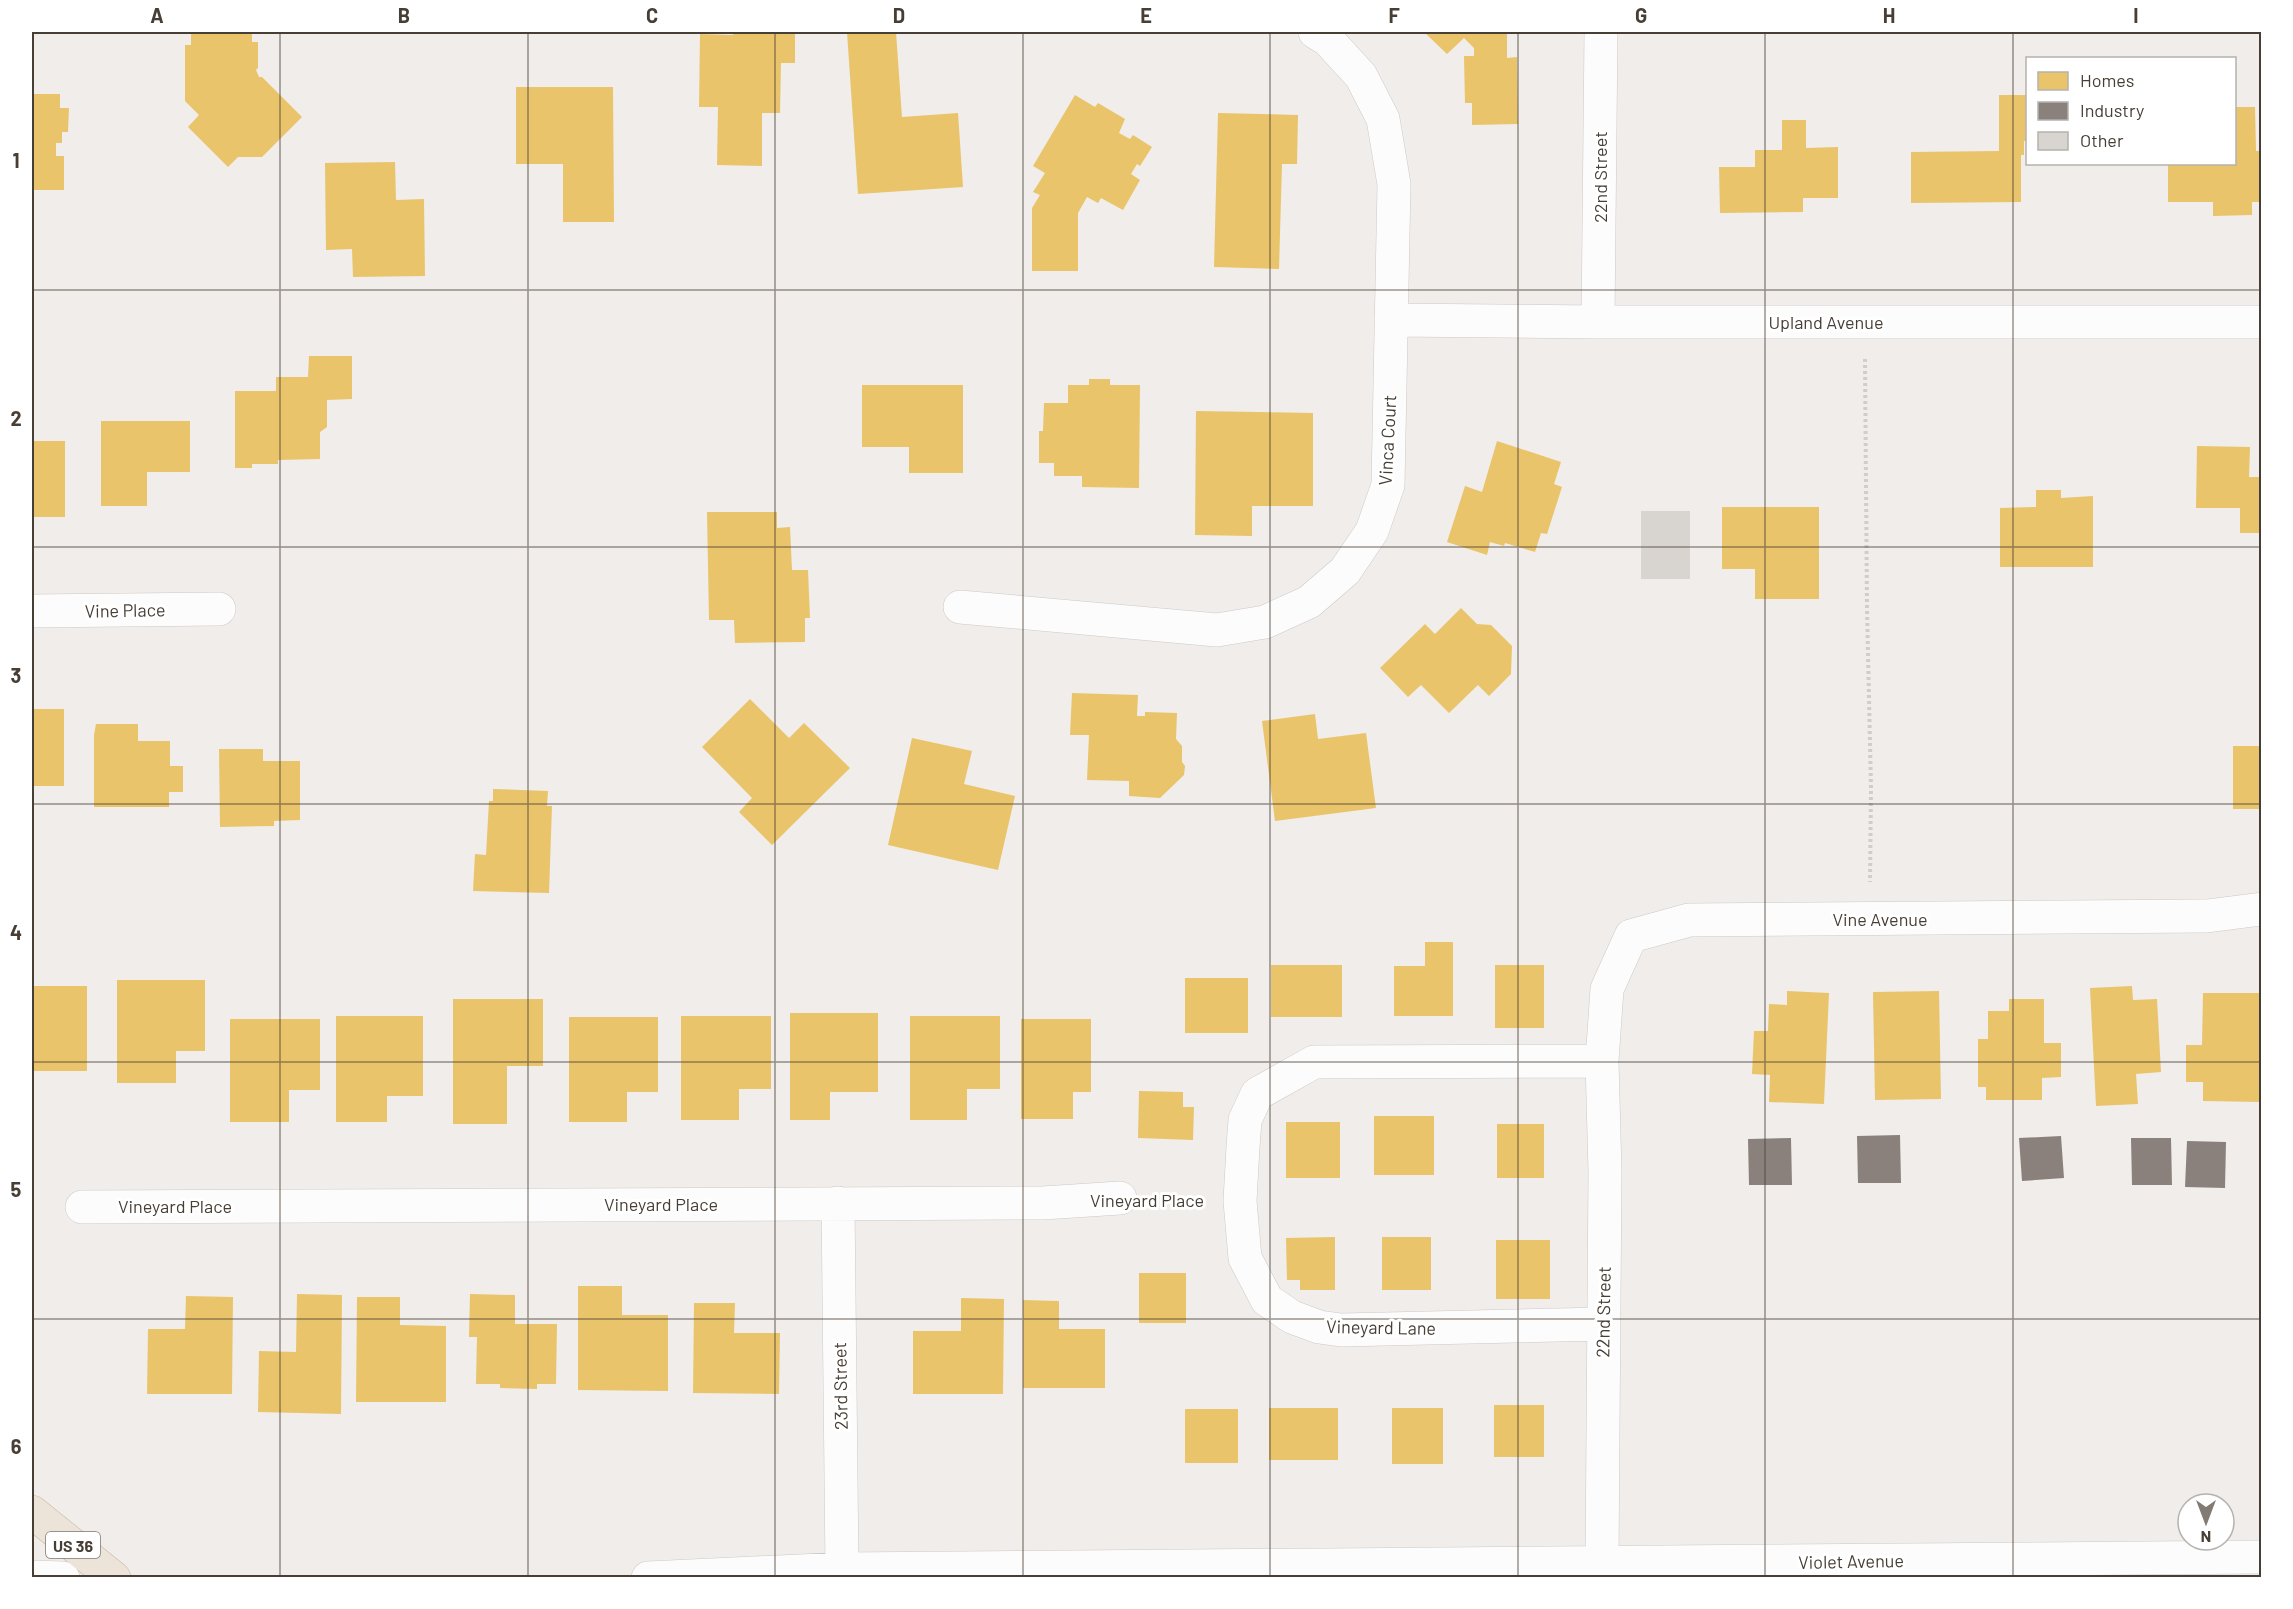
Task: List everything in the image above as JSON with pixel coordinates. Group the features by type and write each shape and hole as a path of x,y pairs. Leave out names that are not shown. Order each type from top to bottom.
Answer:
{"highway":[{"name":"US 36","path":"32,1512 114,1578"}],"street":[{"name":"Vinca Court","path":"960,607 1217,630 1265,622 1309,602 1345,571 1372,531 1388,485 1394,184 1383,119 1361,76 1328,40 1315,32"},
{"name":"22nd Street","path":"1598,322 1601,32"},
{"name":"Upland Avenue","path":"1392,320 2262,322"},
{"name":"Vine Place","path":"32,611 219,609"},
{"name":"Vine Avenue","path":"1602,1061 1607,988 1631,936 1689,920 2207,916 2262,909"},
{"name":"22nd Street","path":"1602,1061 1605,1172 1602,1324 1602,1564"},
{"name":"Vineyard Lane","path":"1602,1061 1314,1062 1257,1094 1245,1120 1240,1201 1245,1258 1268,1300 1292,1317 1319,1327 1341,1330 1602,1324"},
{"name":"Vineyard Place","path":"82,1207 1043,1203 1120,1198"},
{"name":"23rd Street","path":"838,1203 842,1569"},
{"name":"Violet Avenue","path":"648,1578 842,1569 1602,1564 2208,1568 2262,1557"},
{"path":"32,1577 63,1578"}],"path":[{"path":"1865,322 1871,788 1869,919"},
{"name":"Vineyard Place","path":"1120,1198 1240,1201"}],"building: Homes":[{"path":"191,32 252,32 252,42 258,42 258,68 256,70 259,77 262,77 302,117 262,157 238,157 228,167 188,127 199,115 185,101 185,45 191,45"},
{"path":"733,32 795,32 795,63 781,63 780,113 762,113 762,166 717,165 718,107 699,107 700,34 733,35"},
{"path":"847,32 896,32 902,117 958,113 963,187 858,194"},
{"path":"1424,32 1505,32 1507,34 1507,58 1517,57 1518,124 1472,125 1472,103 1465,103 1464,56 1474,56 1474,48 1464,38 1447,54"},
{"path":"516,87 613,87 614,222 563,222 563,164 516,164"},
{"path":"32,94 60,94 60,108 69,108 68,132 62,132 62,143 56,143 56,156 64,156 64,190 32,190"},
{"path":"1075,95 1095,107 1098,103 1125,119 1119,133 1130,139 1133,135 1152,147 1140,166 1137,164 1131,174 1140,180 1123,210 1101,198 1098,203 1087,197 1078,213 1078,271 1032,271 1032,208 1040,195 1033,192 1045,173 1033,166"},
{"path":"1999,95 2026,95 2026,141 2024,141 2024,155 2021,155 2021,202 1911,203 1911,152 1999,151"},
{"path":"2236,107 2255,107 2256,151 2262,151 2262,202 2252,202 2252,215 2213,216 2213,202 2168,202 2168,165 2236,165"},
{"path":"1218,113 1298,115 1297,164 1282,164 1279,269 1214,267"},
{"path":"1782,120 1806,120 1806,148 1838,147 1838,198 1803,198 1803,212 1720,213 1719,167 1755,167 1755,150 1782,150"},
{"path":"395,162 396,200 424,199 425,276 353,277 352,249 326,250 325,163"},
{"path":"309,356 352,356 352,399 327,400 327,427 320,432 320,459 278,460 278,464 252,464 252,468 235,468 235,391 276,391 276,377 308,377"},
{"path":"1089,379 1110,379 1110,385 1140,385 1139,488 1082,487 1082,476 1054,476 1054,463 1039,463 1039,431 1043,431 1044,403 1068,403 1068,385 1089,385"},
{"path":"862,385 963,385 963,473 909,473 909,447 862,447"},
{"path":"1196,411 1313,413 1313,506 1252,506 1252,536 1195,535"},
{"path":"101,421 190,421 190,472 147,472 147,506 101,506"},
{"path":"32,441 65,441 65,517 32,517"},
{"path":"1497,441 1561,462 1554,484 1562,487 1547,534 1541,533 1535,552 1505,543 1504,546 1490,542 1487,555 1447,542 1465,486 1482,492"},
{"path":"2197,446 2250,447 2249,477 2262,477 2262,533 2240,533 2240,508 2196,508"},
{"path":"2036,490 2061,490 2061,498 2093,496 2093,567 2000,567 2000,508 2036,507"},
{"path":"1722,507 1819,507 1819,599 1755,599 1755,569 1722,569"},
{"path":"707,512 777,512 777,528 790,527 792,570 808,570 810,618 805,618 805,642 735,643 734,620 709,620"},
{"path":"1461,608 1477,624 1491,625 1512,646 1511,674 1489,696 1478,685 1449,713 1421,685 1408,697 1380,668 1425,624 1435,634"},
{"path":"1072,693 1138,695 1137,716 1145,716 1145,712 1177,713 1176,739 1182,746 1184,775 1160,798 1129,796 1129,781 1087,780 1089,735 1070,735"},
{"path":"750,699 789,738 804,723 850,768 772,845 739,812 752,798 702,747"},
{"path":"32,709 64,709 64,786 32,786"},
{"path":"1315,714 1318,739 1366,733 1376,808 1275,821 1262,721"},
{"path":"96,724 138,724 138,741 170,741 170,766 183,766 183,792 169,792 169,807 94,807"},
{"path":"912,738 972,751 964,784 1015,796 998,870 888,845"},
{"path":"2233,746 2262,746 2262,809 2233,809"},
{"path":"219,749 263,749 263,761 300,761 300,820 274,821 274,826 220,827"},
{"path":"493,789 548,791 547,806 552,806 549,893 473,891 475,854 486,855 489,801 493,801"},
{"path":"1425,942 1453,942 1453,1016 1394,1016 1394,966 1425,966"},
{"path":"1271,965 1342,965 1342,1017 1271,1017"},
{"path":"1495,965 1544,965 1544,1028 1495,1028"},
{"path":"1185,978 1248,978 1248,1033 1185,1033"},
{"path":"117,980 205,980 205,1051 176,1051 176,1083 117,1083"},
{"path":"32,986 87,986 87,1071 32,1071"},
{"path":"2132,986 2133,1000 2157,999 2161,1072 2136,1074 2138,1104 2096,1106 2090,988"},
{"path":"1787,991 1829,993 1824,1104 1769,1102 1770,1075 1752,1074 1754,1031 1768,1031 1769,1004 1787,1005"},
{"path":"1939,991 1941,1099 1875,1100 1873,992"},
{"path":"2203,993 2262,993 2262,1102 2203,1101 2203,1082 2186,1082 2186,1045 2202,1045"},
{"path":"453,999 543,999 543,1066 507,1066 507,1124 453,1124"},
{"path":"2009,999 2044,999 2044,1043 2061,1043 2061,1077 2042,1078 2042,1100 1986,1100 1986,1087 1978,1087 1978,1039 1988,1039 1988,1011 2009,1011"},
{"path":"790,1013 878,1013 878,1092 830,1092 830,1120 790,1120"},
{"path":"336,1016 423,1016 423,1096 387,1096 387,1122 336,1122"},
{"path":"681,1016 771,1016 771,1089 739,1089 739,1120 681,1120"},
{"path":"910,1016 1000,1016 1000,1089 967,1089 967,1120 910,1120"},
{"path":"569,1017 658,1017 658,1092 627,1092 627,1122 569,1122"},
{"path":"230,1019 320,1019 320,1090 289,1090 289,1122 230,1122"},
{"path":"1021,1019 1091,1019 1091,1092 1073,1092 1073,1119 1021,1119"},
{"path":"1139,1091 1183,1092 1183,1107 1194,1107 1193,1140 1138,1138"},
{"path":"1374,1116 1434,1116 1434,1175 1374,1175"},
{"path":"1286,1122 1340,1122 1340,1178 1286,1178"},
{"path":"1497,1124 1544,1124 1544,1178 1497,1178"},
{"path":"1335,1237 1335,1290 1300,1290 1300,1280 1287,1280 1286,1238"},
{"path":"1382,1237 1431,1237 1431,1290 1382,1290"},
{"path":"1496,1240 1550,1240 1550,1299 1496,1299"},
{"path":"1139,1273 1186,1273 1186,1323 1139,1323"},
{"path":"578,1286 622,1286 622,1315 668,1315 668,1391 578,1390"},
{"path":"297,1294 342,1295 341,1414 258,1412 259,1351 296,1352"},
{"path":"470,1294 515,1295 515,1324 557,1324 556,1384 537,1384 537,1389 500,1388 500,1384 476,1384 477,1337 469,1337"},
{"path":"186,1296 233,1297 232,1394 147,1394 148,1329 185,1329"},
{"path":"357,1297 400,1297 400,1325 446,1326 446,1402 356,1402"},
{"path":"961,1298 1004,1299 1003,1394 913,1394 913,1331 961,1331"},
{"path":"1023,1300 1059,1301 1059,1329 1105,1329 1105,1388 1023,1388"},
{"path":"694,1303 735,1303 734,1333 780,1333 779,1394 693,1393"},
{"path":"1494,1405 1544,1405 1544,1457 1494,1457"},
{"path":"1269,1408 1338,1408 1338,1460 1269,1460"},
{"path":"1392,1408 1443,1408 1443,1464 1392,1464"},
{"path":"1185,1409 1238,1409 1238,1463 1185,1463"}],"building: Industry":[{"path":"1900,1135 1901,1183 1858,1183 1857,1136"},
{"path":"2061,1136 2064,1178 2022,1181 2019,1138"},
{"path":"1791,1138 1792,1185 1749,1185 1748,1139"},
{"path":"2131,1138 2171,1138 2172,1185 2132,1185"},
{"path":"2187,1141 2226,1142 2225,1188 2185,1187"}],"building: Other":[{"path":"1641,511 1690,511 1690,579 1641,579"}]}
